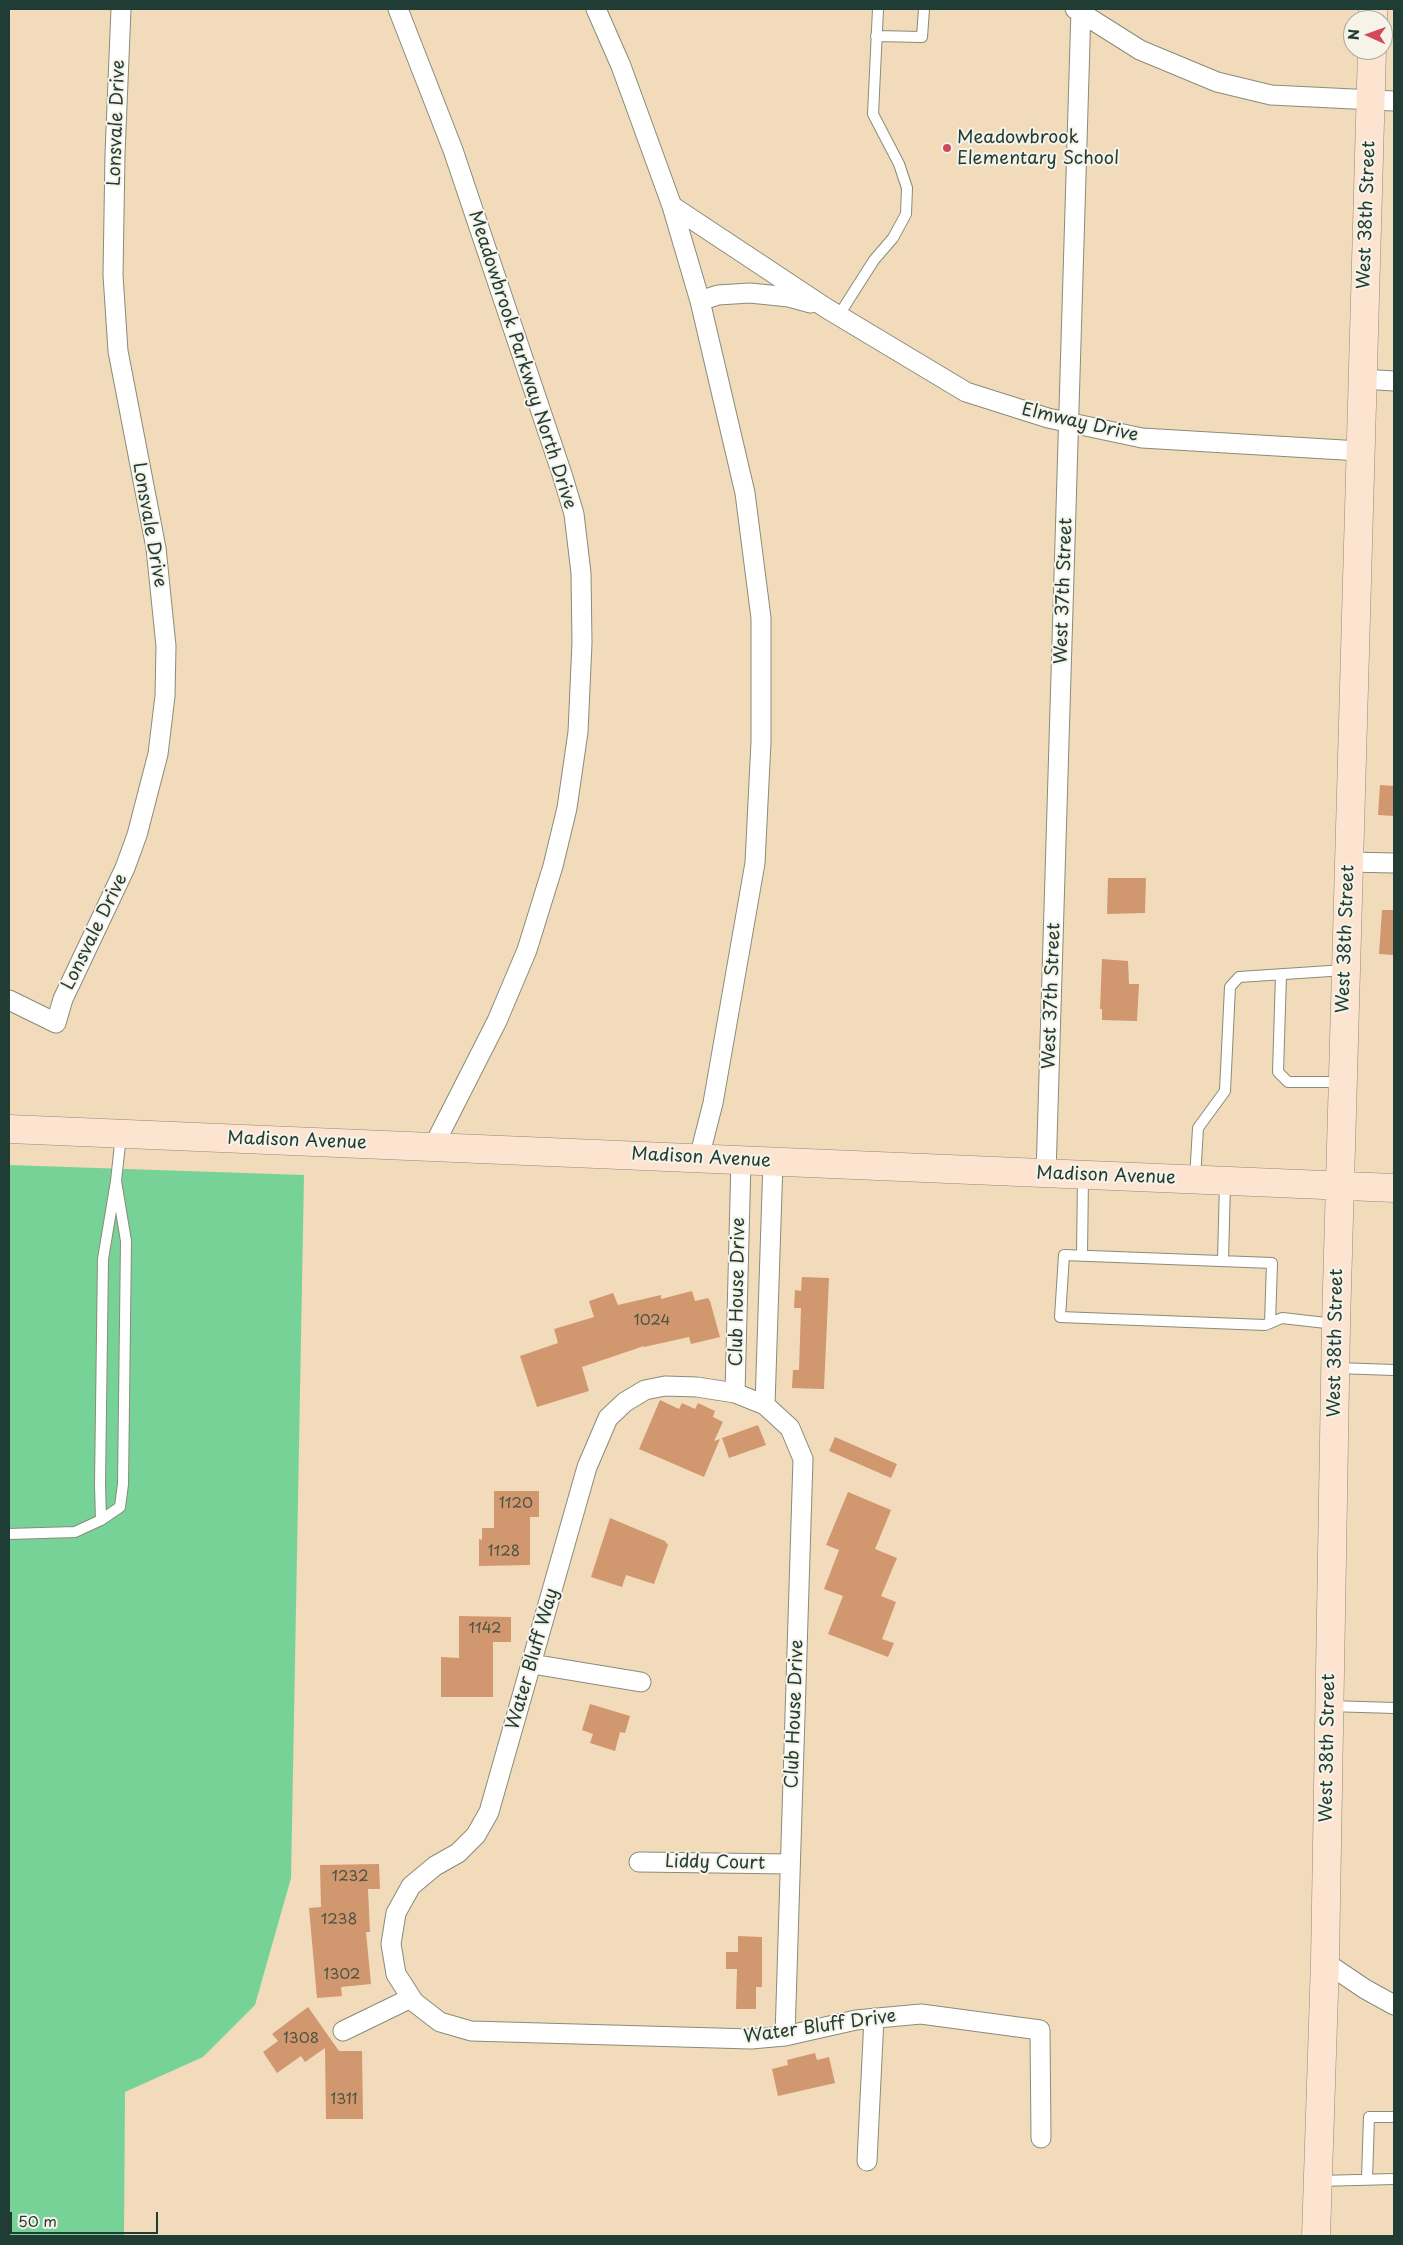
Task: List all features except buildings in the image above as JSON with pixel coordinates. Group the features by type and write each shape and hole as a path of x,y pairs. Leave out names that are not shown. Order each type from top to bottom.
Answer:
{"main road":[{"name":"West 38th Street","path":"1316,2236 1325,1962 1336,1324 1362,379 1382,101 1374,60"},
{"name":"Madison Avenue","path":"9,1129 1394,1188"}],"street":[{"name":"Lonsvale Drive","path":"9,1000 56,1023 63,999 125,868 137,835 158,754 165,696 166,646 156,548 118,351 113,275 115,154 121,9"},
{"name":"Meadowbrook Parkway North Drive","path":"398,9 453,150 562,474 574,514 581,573 582,643 578,732 567,808 553,866 527,950 500,1013 433,1147"},
{"path":"596,9 621,66 672,206 700,301 746,493 761,618 761,742 755,863 713,1103 699,1158"},
{"path":"1079,10 1140,50 1217,82 1271,95 1382,101"},
{"name":"West 37th Street","path":"1046,1174 1070,422 1079,10"},
{"name":"Elmway Drive","path":"672,206 833,311 966,392 1048,418 1142,438 1360,451"},
{"name":"Elmway Drive","path":"700,301 718,295 750,293 789,297 833,311"},
{"path":"1362,379 1394,381"},
{"path":"1348,862 1394,863"},
{"name":"Club House Drive","path":"741,1160 735,1393 765,1405 790,1428 803,1459 785,2036"},
{"name":"Club House Drive","path":"765,1405 773,1161"},
{"name":"Water Bluff Way","path":"411,1998 396,1974 391,1944 396,1913 411,1886 435,1866 458,1853 476,1835 488,1812 532,1664 587,1466 608,1418 625,1402 652,1388 665,1386 696,1387 735,1393"},
{"path":"532,1664 640,1682"},
{"name":"Liddy Court","path":"639,1862 790,1864"},
{"path":"1325,1962 1365,1990 1394,2006"},
{"path":"343,2031 411,1998"},
{"name":"Water Bluff Drive","path":"411,1998 440,2022 471,2031 751,2040 785,2036 874,2018 921,2014 1040,2030 1042,2138"},
{"path":"867,2161 874,2018"}],"lane":[{"path":"833,311 893,238 906,214 906,188 900,164 873,114 878,9"},
{"path":"876,36 922,37 924,9"},
{"path":"1195,1180 1198,1128 1225,1091 1230,987 1239,977 1346,970"},
{"path":"1281,974 1278,1072 1288,1082 1342,1082"},
{"path":"101,1520 104,1259 121,1134"},
{"path":"1082,1256 1083,1175"},
{"path":"9,1534 75,1532 101,1520 120,1508 123,1484 126,1242 116,1181"},
{"path":"1223,1261 1225,1181"},
{"path":"1270,1323 1272,1263 1064,1255 1060,1316 1265,1325 1270,1323 1282,1318 1336,1324"},
{"path":"1336,1368 1394,1370"},
{"path":"1328,1706 1394,1708"},
{"path":"1368,2179 1369,2117 1394,2117"},
{"path":"1318,2181 1394,2179"}],"green space":[{"path":"9,1165 304,1175 291,1878 255,2005 203,2057 125,2092 124,2236 9,2236"}],"place":[{"name":"Meadowbrook Elementary School","path":"947,148"}]}
